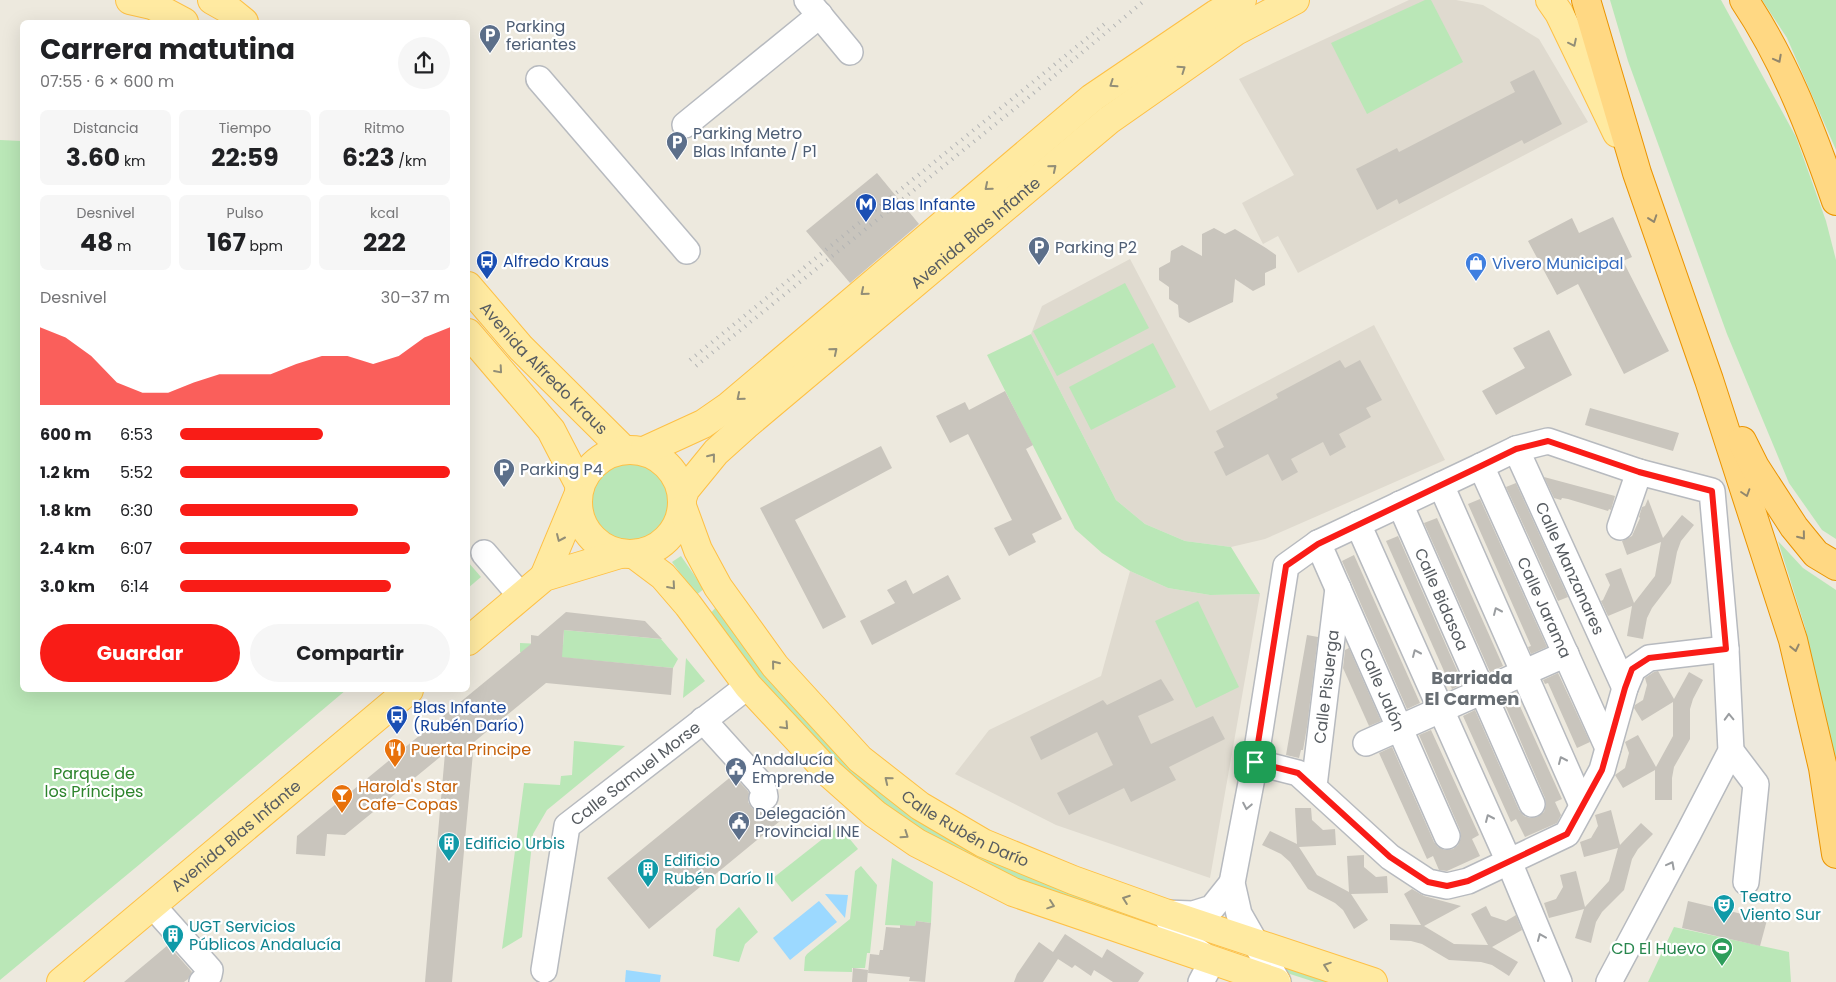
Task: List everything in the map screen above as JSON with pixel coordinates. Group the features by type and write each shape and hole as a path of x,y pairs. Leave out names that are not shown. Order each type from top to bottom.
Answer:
{"highway":[{"path":"1586,0 1637,173 1709,380 1793,640 1823,768 1836,854"},
{"path":"1744,0 1755,16 1789,82 1813,136 1836,202"},
{"path":"1709,380 1755,467 1794,527 1816,554 1836,566"}],"main road":[{"path":"130,0 152,5 180,20"},
{"path":"212,0 228,8 242,20"},
{"name":"Avenida Blas Infante","path":"634,451 703,424 729,406 1092,98 1216,14 1242,0"},
{"name":"Avenida Blas Infante","path":"683,503 685,490 716,452 746,425 1109,120 1236,31 1295,0"},
{"path":"1550,0 1559,13 1637,173"},
{"name":"Avenida Alfredo Kraus","path":"470,288 521,348 634,451"},
{"name":"Avenida Alfredo Kraus","path":"470,335 551,430 578,492"},
{"path":"470,639 544,577 628,554 652,550 667,540 677,526 683,503 678,481 670,468 658,458 634,451 610,454 597,461 586,472 544,577"},
{"path":"578,492 578,514 584,528 593,540 606,549 628,554 663,576 684,600 748,686 830,774 875,814 917,843 1013,892 1207,971 1277,982"},
{"name":"Calle Rubén Darío","path":"683,503 698,550 721,592 775,666 860,758 920,806 983,844 1073,880 1165,913 1373,982"},
{"name":"Avenida Blas Infante","path":"60,982 407,692"}],"street":[{"path":"685,125 814,8 850,52"},
{"path":"539,79 687,252"},
{"path":"1277,982 1238,914 1232,884 1255,762 1286,566 1318,544 1358,524 1516,449 1548,441 1639,472 1712,491 1726,649 1731,751 1608,982"},
{"name":"Calle Manzanares","path":"1516,449 1625,688"},
{"name":"Calle Jarama","path":"1481,466 1608,748"},
{"path":"1620,527 1639,472"},
{"path":"1441,485 1582,805"},
{"name":"Calle Bidasoa","path":"1400,504 1532,804"},
{"path":"1358,524 1509,862 1560,982"},
{"name":"Calle Jalón","path":"1318,544 1447,836"},
{"path":"484,553 521,596"},
{"name":"Calle Pisuerga","path":"1314,786 1338,588"},
{"path":"1255,762 1298,773 1390,857 1428,882 1447,886 1468,881 1567,834 1602,770 1632,669 1649,658 1726,649"},
{"path":"1366,743 1566,654"},
{"name":"Calle Samuel Morse","path":"544,970 567,826 748,686"},
{"path":"703,720 759,782 764,790 762,798"},
{"path":"1731,751 1756,784 1746,882"},
{"path":"1207,971 1177,937 1165,913 1193,914 1212,908 1232,884"},
{"path":"152,905 210,970 209,975 202,982"}],"shaded area":[{"path":"1409,0 1456,0 1483,5 1539,39 1588,122 1298,273 1278,236 1263,244 1242,203 1294,175 1239,79"},
{"path":"1130,259 1210,411 1374,325 1445,460 1265,539 1231,547 1185,541 1145,524 1116,500 1031,334 1042,306"},
{"path":"1130,571 1168,588 1210,595 1260,594 1210,878 1056,825 955,774 989,730 1101,676"}],"green space":[{"path":"1425,0 1431,0 1463,62 1367,114 1331,43"},
{"path":"1610,0 1721,0 1796,137 1826,221 1836,260 1836,539 1822,530 1789,483 1727,334 1628,61"},
{"path":"1762,0 1836,0 1836,150 1787,38"},
{"name":"Parque de los Príncipes","path":"0,140 20,141 20,692 344,692 0,980"},
{"path":"1125,283 1149,328 1057,376 1033,331"},
{"path":"1031,334 1116,500 1145,524 1185,541 1231,547 1260,594 1210,595 1168,588 1130,571 1102,553 1075,529 987,355"},
{"path":"1153,343 1176,387 1091,430 1069,387"},
{"path":"631,458 647,461 661,470 670,484 673,500 670,516 661,530 647,539 631,542 615,539 601,530 592,516 589,500 592,484 601,470 615,461"},
{"path":"1778,541 1803,568 1836,590 1836,790 1805,627"},
{"path":"681,556 704,589 696,595 672,562"},
{"path":"470,564 481,577 470,586"},
{"path":"1198,601 1239,687 1196,708 1155,621"},
{"path":"716,607 972,851 1010,870 1152,922 1149,928 1025,885 922,833 857,786 761,681 710,614"},
{"path":"564,630 661,639 678,659 673,668 547,656 526,657 520,652 520,643 563,645"},
{"path":"686,658 705,681 683,698"},
{"path":"574,741 625,746 547,810 533,834 522,937 502,949 524,783 560,785 561,776 572,775"},
{"path":"839,826 858,849 792,902 773,878"},
{"path":"892,858 933,882 931,923 916,921 915,926 885,925"},
{"path":"861,866 877,885 870,953 867,953 865,968 852,968 852,972 804,971 807,954 850,919 855,871"},
{"path":"739,907 758,932 745,944 739,962 713,956 716,929"},
{"name":"CD El Huevo","path":"1674,927 1789,952 1791,982 1648,982"},
{"path":"1270,957 1343,982 1315,982 1290,974"}],"water":[{"path":"825,894 848,895 845,918"},
{"path":"819,901 837,922 790,960 773,938"},
{"path":"626,970 661,975 660,982 625,982"}],"building":[{"path":"1534,70 1562,124 1524,144 1522,140 1399,204 1397,199 1377,210 1356,169 1397,148 1399,152 1515,92 1510,82"},
{"path":"877,173 919,224 850,283 806,231"},
{"path":"1613,217 1632,257 1623,261 1669,351 1624,374 1578,284 1557,295 1528,241 1572,218 1579,233"},
{"path":"1214,228 1225,234 1235,229 1266,248 1276,255 1276,268 1265,273 1265,285 1253,291 1235,279 1233,302 1189,323 1179,317 1178,305 1169,299 1169,287 1159,280 1159,268 1170,262 1171,251 1182,245 1202,256 1202,234"},
{"path":"1549,330 1572,375 1496,415 1482,391 1525,368 1513,348"},
{"path":"1340,360 1345,368 1360,360 1382,400 1366,408 1371,417 1339,434 1346,447 1330,456 1323,442 1291,459 1298,472 1282,481 1268,454 1226,476 1214,452 1224,447 1216,431 1278,398 1276,394"},
{"path":"1005,391 1033,445 1026,449 1062,519 1032,534 1036,542 1009,556 994,528 1012,520 968,434 950,443 936,416 965,402 969,410"},
{"path":"1590,408 1679,433 1673,451 1585,425"},
{"path":"881,446 892,468 795,520 846,617 823,629 760,508"},
{"path":"1544,477 1615,496 1611,510 1609,509 1608,511 1568,499 1554,498"},
{"path":"1516,483 1568,597 1558,601 1506,487"},
{"path":"1480,499 1547,647 1531,654 1528,647 1531,646 1468,504"},
{"path":"1648,499 1663,538 1682,515 1694,525 1681,541 1671,583 1652,608 1647,618 1643,639 1627,636 1632,606 1608,616 1601,601 1610,585 1605,574 1621,568 1634,603 1655,576 1661,542 1627,555 1622,541 1632,536 1640,518 1642,507 1645,506"},
{"path":"1437,518 1503,666 1490,672 1424,523"},
{"path":"1398,536 1463,684 1452,689 1386,541"},
{"path":"1354,555 1420,703 1407,709 1342,561"},
{"path":"948,575 961,599 872,645 860,621 895,603 887,590 906,580 913,594"},
{"name":"Edificio Urbis","path":"566,612 645,621 662,639 564,630 562,657 673,668 671,695 546,683 474,742 452,982 425,982 445,753 345,835 327,834 325,856 296,854 297,836 531,644 531,635 538,636"},
{"path":"1307,635 1318,637 1307,727 1303,750 1301,750 1299,758 1286,755"},
{"path":"1349,648 1381,721 1369,726 1343,668 1345,650"},
{"path":"1658,671 1674,699 1689,672 1703,680 1690,709 1690,739 1674,767 1672,800 1655,800 1655,770 1623,788 1615,775 1625,768 1629,753 1625,742 1638,735 1656,767 1673,736 1673,702 1642,721 1634,708 1635,705 1643,700 1647,685 1645,678"},
{"path":"1558,673 1590,742 1577,748 1548,683 1545,684 1543,680"},
{"path":"1161,679 1174,700 1138,716 1151,744 1213,716 1225,739 1169,767 1176,780 1131,802 1124,788 1069,815 1057,793 1113,765 1097,732 1041,760 1030,737 1103,700 1107,705"},
{"path":"1514,693 1562,799 1555,802 1561,815 1557,823 1525,837 1516,819 1511,822 1463,716 1475,710 1519,810 1524,816 1530,818 1537,817 1544,812 1545,798 1502,698"},
{"path":"1431,730 1479,835 1472,839 1480,856 1447,871 1439,870 1433,856 1427,859 1379,753 1392,747 1434,842 1438,847 1445,850 1453,849 1458,845 1461,838 1460,830 1419,735"},
{"path":"733,775 749,793 748,802 752,808 760,812 771,810 780,821 649,929 607,878"},
{"path":"1295,808 1311,808 1312,820 1323,830 1335,829 1336,845 1299,847 1317,875 1349,892 1347,856 1364,855 1364,867 1376,877 1387,876 1388,893 1351,894 1368,920 1354,929 1343,910 1335,903 1308,889 1290,862 1281,854 1262,845 1270,831 1297,844"},
{"path":"1611,810 1620,845 1641,823 1653,834 1638,849 1632,859 1624,890 1602,912 1596,922 1591,943 1575,938 1584,909 1549,918 1544,903 1556,899 1563,887 1560,875 1576,871 1585,907 1609,881 1618,848 1584,857 1580,842 1591,838 1598,826 1595,815"},
{"path":"1412,889 1424,896 1461,906 1424,926 1454,944 1488,945 1471,914 1486,906 1491,916 1506,921 1516,915 1522,930 1492,947 1518,962 1509,976 1492,965 1481,962 1449,960 1422,944 1411,941 1390,940 1390,924 1421,925 1404,894"},
{"name":"Teatro Viento Sur","path":"1688,901 1767,920 1760,946 1682,928"},
{"path":"916,921 931,923 925,982 909,981 910,977 868,973 870,954 879,955 880,950 883,950 886,927 900,928 900,925 915,926"},
{"path":"1065,934 1102,958 1107,949 1144,973 1138,982 1113,982 1094,970 1091,976 1075,965 1072,968 1058,959 1043,982 1014,982 1017,974 1039,942 1053,952"},
{"name":"UGT Servicios Públicos Andalucía","path":"168,945 192,972 188,979 184,982 124,982"},
{"path":"853,968 868,970 867,982 852,982"}],"railway":[{"path":"696,366 1023,102 1145,0"},
{"path":"690,360 1107,22"}],"place":[{"name":"Parking feriantes","path":"490,54"},
{"name":"Parking Metro Blas Infante / P1","path":"677,161"},
{"name":"Blas Infante","path":"866,223"},
{"name":"Parking P2","path":"1039,266"},
{"name":"Alfredo Kraus","path":"487,280"},
{"name":"Vivero Municipal","path":"1476,282"},
{"name":"Parking P4","path":"504,488"},
{"name":"Blas Infante (Rubén Darío)","path":"397,735"},
{"name":"Puerta Principe","path":"395,768"},
{"name":"Andalucía Emprende","path":"736,787"},
{"name":"Harold's Star Cafe-Copas","path":"342,814"},
{"name":"Delegación Provincial INE","path":"739,841"},
{"name":"Edificio Urbis","path":"449,862"},
{"name":"Edificio Rubén Darío II","path":"648,888"},
{"name":"Teatro Viento Sur","path":"1724,924"},
{"name":"UGT Servicios Públicos Andalucía","path":"173,954"},
{"name":"CD El Huevo","path":"1722,967"}],"district":[{"name":"Barriada El Carmen","path":"1472,688"}],"route":[{"path":"1548,441 1639,472 1712,491 1726,649 1649,658 1632,669 1602,770 1567,834 1468,881 1447,886 1428,882 1390,857 1298,773 1255,762 1286,566 1318,544 1516,449 1548,441"}]}
